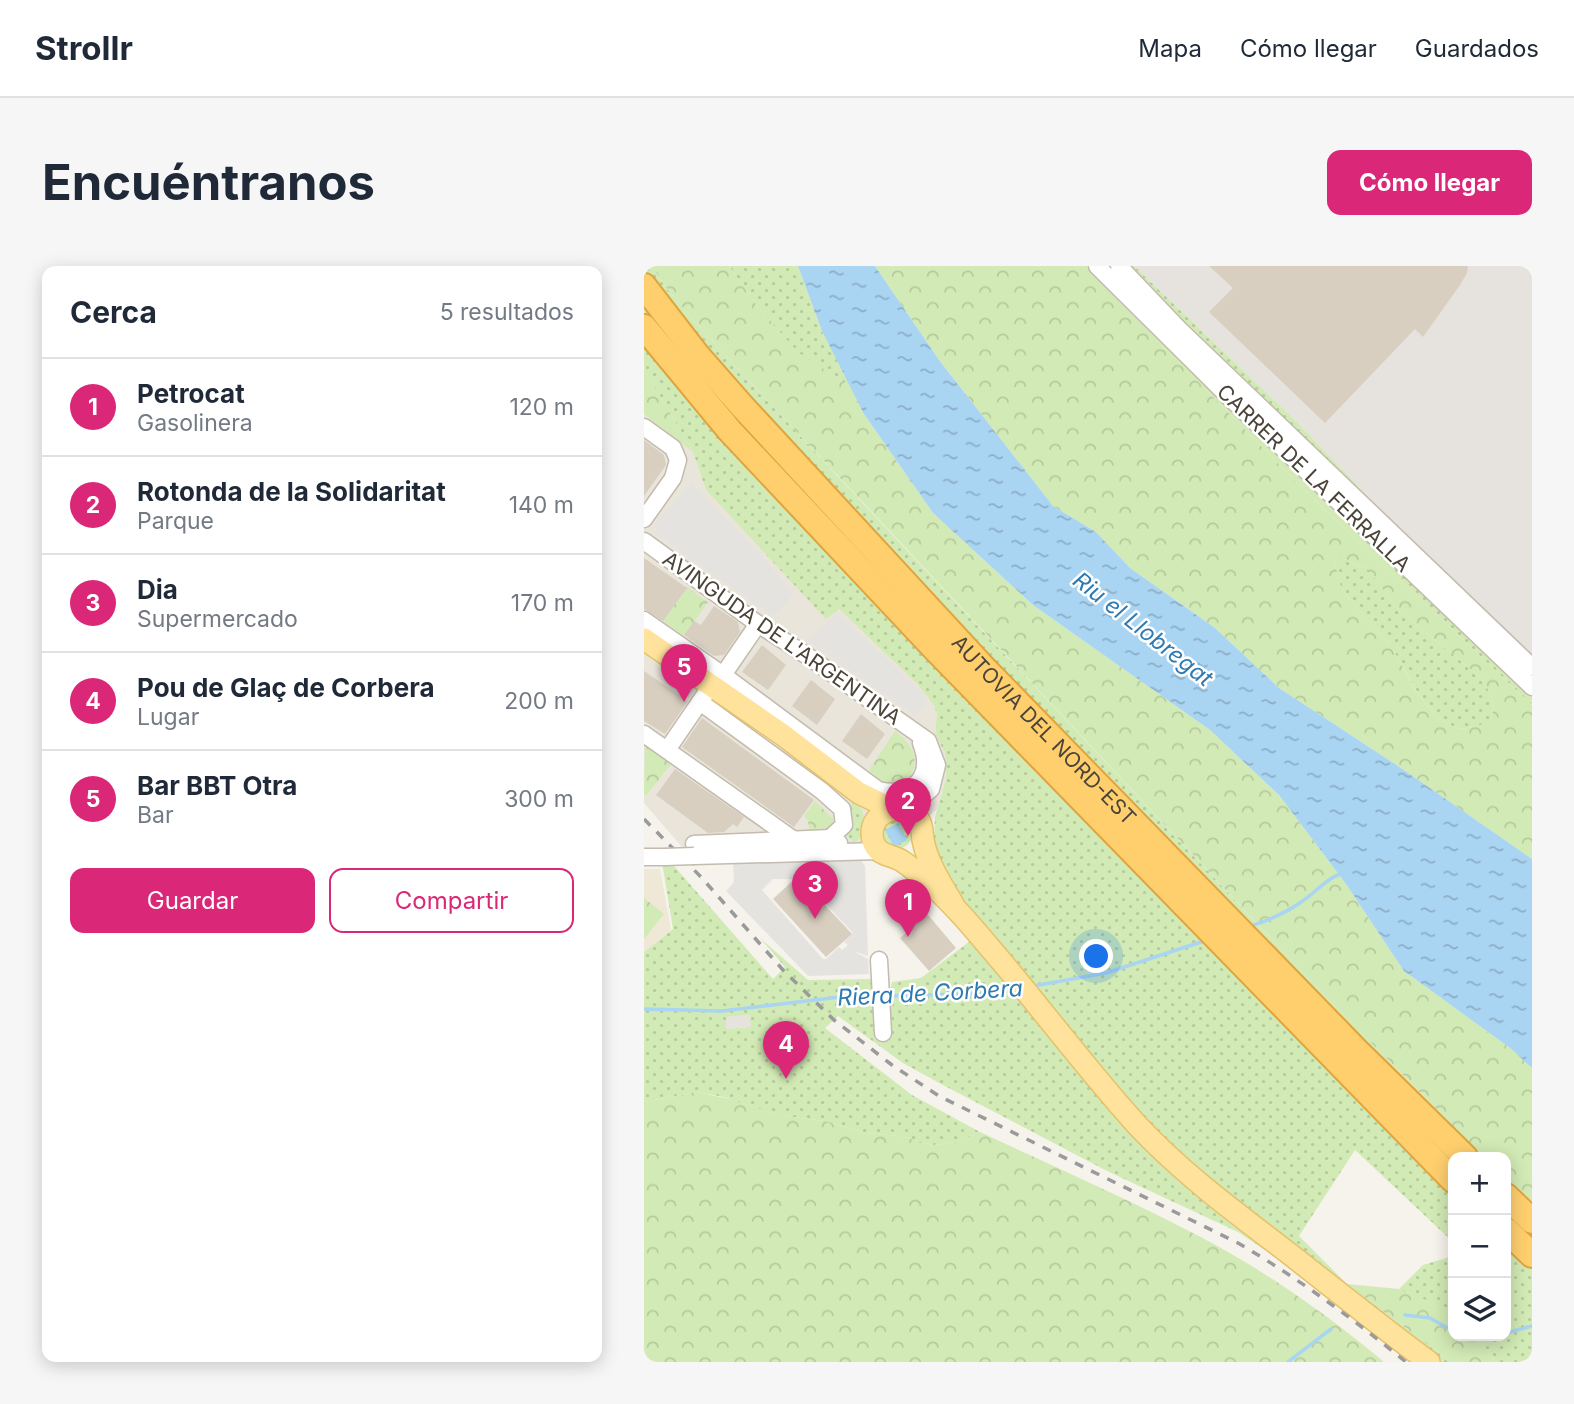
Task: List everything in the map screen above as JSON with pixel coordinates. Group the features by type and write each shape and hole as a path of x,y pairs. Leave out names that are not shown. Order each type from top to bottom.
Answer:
{"highway":[{"name":"AUTOVIA DEL NORD-EST","path":"644,286 698,356 981,666 1357,1051 1460,1152"},
{"name":"AUTOVIA DEL NORD-EST","path":"644,327 730,432 944,659 1448,1175"},
{"path":"1511,1199 1532,1214"},
{"path":"1511,1200 1532,1221"},
{"path":"1511,1235 1532,1255"}],"main road":[{"path":"644,639 859,793 914,815 933,868 953,904"},
{"path":"859,793 875,838 953,904 1138,1125 1177,1164 1206,1190 1429,1362"},
{"path":"875,838 880,815 895,809"},
{"path":"899,859 911,854 922,834"}],"street":[{"name":"CARRER DE LA FERRALLA","path":"1097,266 1532,687"},
{"name":"CARRER DE LA FERRALLA","path":"1119,266 1179,329 1532,667"},
{"path":"644,427 673,448 678,460 678,468 673,478 644,519"},
{"path":"644,530 644,539"},
{"name":"AVINGUDA DE L'ARGENTINA","path":"644,539 758,624 928,741 936,757 936,777 931,789 922,797 895,809"},
{"path":"644,620 842,808 844,825 830,838"},
{"path":"667,750 758,624"},
{"path":"712,687 878,790 897,792 916,785 926,770 926,760 918,735"},
{"name":"AVINGUDA DE L'ARGENTINA","path":"918,735 925,732 933,739 943,765 939,786 922,834"},
{"path":"644,734 794,840"},
{"path":"644,857 665,857 694,850 830,838 851,851"},
{"path":"694,850 851,851 875,838"},
{"path":"879,960 883,1033"}],"shaded area":[{"path":"1134,266 1532,266 1532,658 1384,513 1293,418"},
{"path":"644,369 693,452 706,490 826,618 839,609 916,683 933,704 937,714 935,734 945,753 946,779 937,809 898,843 695,862 644,803"},
{"path":"691,483 754,547 794,593 774,617 657,535 655,522"},
{"path":"838,613 923,694 928,705 912,713 807,640"},
{"path":"860,859 865,866 868,956 853,951 868,959 869,974 808,976 726,891 734,882 733,862","holes":["799,876 853,933 844,942 848,945 842,950 839,947 823,959 762,890 773,879 795,879"]},
{"path":"644,869 660,869 671,930 644,952"},
{"path":"750,1015 752,1027 726,1029 726,1017"}],"green space":[{"path":"644,266 652,266 670,293 872,513 1326,997 1479,1152 1448,1152 1448,1237 1355,1150 1299,1236 1347,1284 1451,1362 1416,1362 1305,1277 1238,1232 1107,1171 941,1084 903,1063 838,1016 825,1028 912,1095 980,1132 958,1142 933,1145 900,1136 866,1133 825,1121 776,1115 724,1097 697,1092 644,1102 644,952 673,929 660,850 773,979 785,967 760,938 808,980 871,979 872,988 891,987 892,982 921,978 986,929 938,867 934,838 935,817 946,779 945,753 935,734 937,714 933,704 916,683 839,609 826,619 706,490 693,452 644,369","holes":["750,1015 751,1027 726,1029 726,1017"]},
{"path":"652,266 729,266 757,306 798,352 851,387 864,414 933,513 1033,605 1210,730 1279,795 1346,884 1404,971 1510,1048 1532,1068 1532,1202 1511,1183 1511,1152 1479,1152 1326,997 737,368 670,293"},
{"path":"729,266 798,266 822,331 851,387 798,353 757,306"},
{"path":"875,266 1085,266 1300,486 1532,705 1532,859 1279,688 1215,628 1130,568 1096,532 1053,506 939,360","holes":["1340,557 1369,570 1397,608 1481,678 1490,692 1493,707 1493,714 1483,724 1470,728 1455,727 1430,709 1387,642 1342,588 1335,562"]},
{"path":"1085,266 1134,266 1293,418 1384,513 1532,658 1532,705 1300,486"},
{"path":"644,369 693,452 644,414"},
{"path":"1340,557 1369,570 1397,608 1481,678 1492,700 1493,714 1489,720 1470,728 1457,728 1430,709 1387,642 1342,588 1335,562"},
{"path":"687,587 708,602 684,636 663,621"},
{"path":"895,731 906,741 915,759 908,779 896,785 881,781 869,770"},
{"path":"645,744 672,763 646,796 644,794"},
{"path":"856,799 862,810 864,828 854,843 842,830 845,811"},
{"path":"815,801 833,819 833,825 829,829 809,830 804,816"},
{"path":"897,819 903,820 911,828 911,840 903,848 897,849 891,848 883,840 882,834 883,828 891,820"},
{"path":"898,889 904,891 911,900 891,917 891,892"},
{"path":"644,898 664,914 644,939"},
{"path":"697,1092 734,1100 776,1115 825,1121 866,1133 900,1136 933,1145 958,1142 980,1132 1155,1214 1235,1256 1301,1298 1384,1362 644,1362 644,1102"},
{"path":"1511,1183 1532,1202 1532,1362 1495,1362 1481,1341 1511,1341"},
{"path":"1448,1258 1448,1311 1399,1289 1423,1265"},
{"path":"1347,1284 1399,1289 1448,1309 1448,1341 1481,1341 1495,1362 1451,1362"}],"water":[{"name":"Riu el Llobregat","path":"798,266 875,266 939,360 1053,506 1096,532 1130,568 1215,628 1279,688 1532,859 1532,1068 1510,1048 1404,971 1346,884 1279,795 1210,730 1033,605 933,513 864,414 822,331"},
{"path":"898,823 907,840 894,847 885,830"}],"building":[{"path":"1209,266 1468,266 1460,285 1423,337 1415,329 1325,423 1209,312 1233,288"},
{"path":"644,440 664,455 666,465 644,496"},
{"path":"644,558 687,588 663,621 644,609"},
{"path":"714,606 738,622 740,632 724,655 714,656 684,635 694,621 701,625"},
{"path":"762,645 786,665 768,690 742,672"},
{"path":"644,671 688,701 665,734 644,721"},
{"path":"811,680 835,699 817,725 792,706"},
{"path":"861,714 885,734 867,759 842,741"},
{"path":"702,718 814,800 794,827 682,747"},
{"path":"675,769 744,817 737,827 733,824 724,832 708,833 656,795"},
{"path":"798,876 852,934 826,957 773,899"},
{"path":"918,903 956,948 929,971 900,938 907,932 897,921"}],"waterway":[{"name":"Riera de Corbera","path":"1248,927 1291,908 1340,874"},
{"name":"Riera de Corbera","path":"1033,986 1106,973 1207,940"},
{"name":"Riera de Corbera","path":"886,996 1000,993 1015,990"},
{"name":"Riera de Corbera","path":"644,1009 722,1011 875,995"},
{"path":"1405,1315 1430,1318 1448,1328"},
{"path":"1511,1332 1532,1326"},
{"path":"1288,1362 1331,1329"}],"railway":[{"path":"644,819 701,877 783,970 834,1020 892,1065 939,1096 1238,1243 1325,1300 1406,1362"}],"place":[{"name":"Bar BBT Otra","path":"684,702"},
{"name":"Rotonda de la Solidaritat","path":"908,836"},
{"name":"Dia","path":"815,919"},
{"name":"Petrocat","path":"908,937"},
{"name":"Pou de Glaç de Corbera","path":"786,1079"}]}
